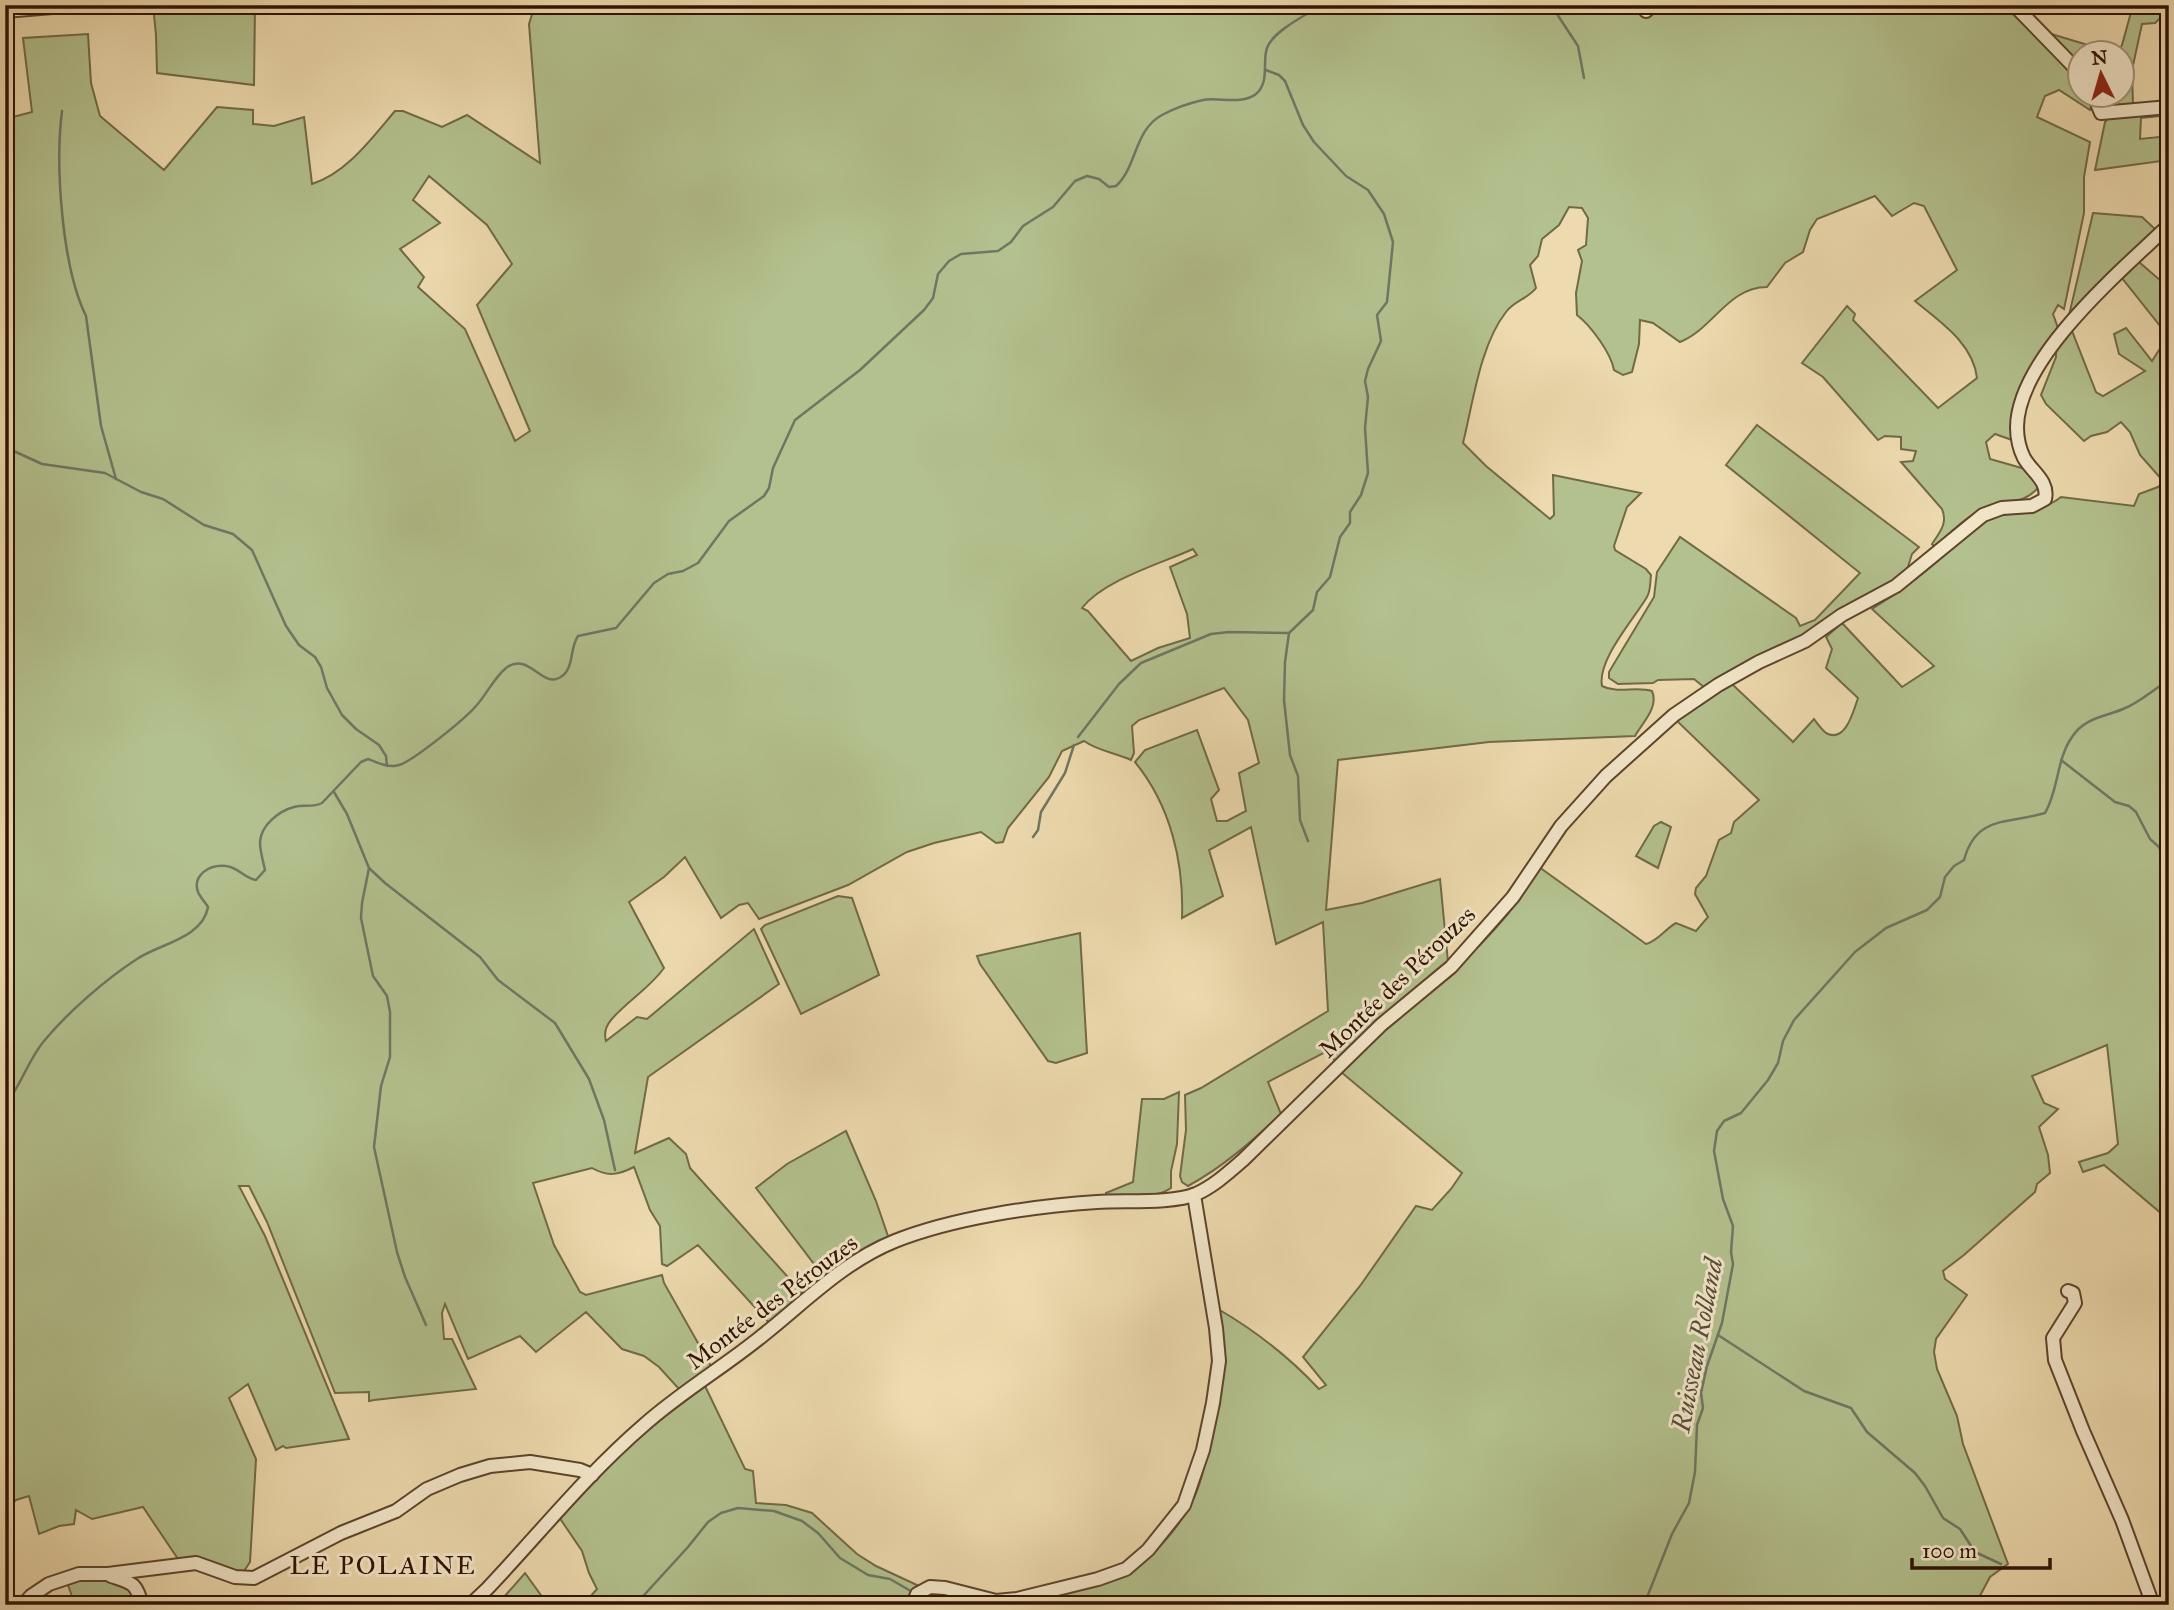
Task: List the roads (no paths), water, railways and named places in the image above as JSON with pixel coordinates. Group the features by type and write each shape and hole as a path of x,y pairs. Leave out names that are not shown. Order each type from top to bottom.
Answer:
{"street":[{"path":"5,11 76,5"},
{"path":"2014,5 2066,59"},
{"path":"2099,108 2101,113 2169,107"},
{"name":"Montée des Pérouzes","path":"470,1605 487,1590 592,1475 644,1424 764,1335 842,1270 894,1241 982,1216 1092,1202 1194,1195 1208,1188 1243,1160 1381,1025 1451,967 1513,897 1561,826 1606,776 1674,715 1718,685 1805,641 1842,615 1896,586 1983,515 2001,508 2032,506 2045,499 2045,486 2024,458 2017,439 2021,400 2033,376 2064,330 2169,225"},
{"path":"913,1605 917,1594 930,1587 945,1588 996,1601 1017,1599 1098,1579 1126,1569 1148,1550 1184,1505 1203,1450 1219,1361 1194,1195"},
{"path":"2067,1291 2073,1293 2075,1303 2053,1338 2056,1360 2154,1605"},
{"path":"23,1605 31,1596 57,1580 79,1574 108,1574 196,1563 236,1577 254,1578 349,1530 396,1511 427,1489 475,1470 506,1463 530,1462 592,1475"},
{"path":"108,1574 133,1584 142,1605"}],"waterway":[{"path":"5,1105 38,1048 76,1008 137,959 179,939 198,926 208,907 197,886 204,872 214,867 226,866 256,880 265,870 260,849 261,836 272,820 294,807 322,803 361,762 368,759 395,766 406,762 439,739 470,712 506,668 521,664 546,678 559,678 570,665 578,636 616,628 654,583 668,574 683,571 698,563 729,521 764,496 769,488 773,468 795,420 860,370 924,310 933,298 938,274 949,261 961,254 998,251 1011,242 1023,226 1053,207 1075,181 1087,176 1099,179 1109,187 1116,186 1128,169 1146,130 1162,115 1203,100 1237,100 1256,94 1263,84 1270,42 1291,24 1322,5"},
{"path":"1551,5 1578,46 1584,78"},
{"path":"1266,70 1279,75 1285,81 1303,125 1314,142 1346,176 1368,190 1384,214 1393,242 1387,302 1377,315 1381,341 1365,381 1368,397 1365,428 1368,473 1361,495 1350,512 1350,523 1340,537 1330,577 1317,592 1313,610 1289,633 1284,700 1290,755 1298,776 1300,820 1308,841"},
{"path":"62,111 59,159 66,244 71,271 86,316 101,426 116,479"},
{"path":"5,447 42,464 105,473 141,492 163,499 204,525 233,534 252,550 286,626 299,645 315,657 327,688 342,715 379,745 386,756 387,766"},
{"path":"1078,737 1119,684 1141,663 1211,634 1289,633"},
{"name":"Ruisseau Rolland","path":"1644,1605 1672,1534 1689,1503 1695,1472 1697,1425 1703,1408 1701,1393 1722,1323 1733,1264 1733,1226 1723,1199 1714,1151 1717,1131 1724,1121 1741,1113 1768,1080 1778,1063 1783,1041 1794,1020 1855,952 1886,928 1927,910 1940,897 1945,877 1954,866 1964,860 1969,846 1985,828 2045,813 2067,746 2082,726 2141,700 2169,680"},
{"path":"1033,837 1038,830 1041,812 1065,773 1074,745"},
{"path":"2061,760 2115,802 2129,806 2136,812 2150,839 2159,847 2169,871"},
{"path":"334,792 347,814 369,868 480,957 498,980 555,1023 589,1079 604,1120 615,1170"},
{"path":"369,868 361,918 373,976 387,996 390,1012 390,1057 381,1086 374,1147 397,1252 426,1325"},
{"path":"1718,1335 1804,1391 1851,1408 1867,1432 1915,1473 1943,1518 1960,1529 1975,1552 2001,1564"},
{"path":"635,1605 708,1522 721,1513 738,1508 774,1511 802,1521 818,1533 840,1558 868,1575 890,1579 909,1590"}],"district":[{"name":"LE POLAINE","path":"383,1565"}]}
